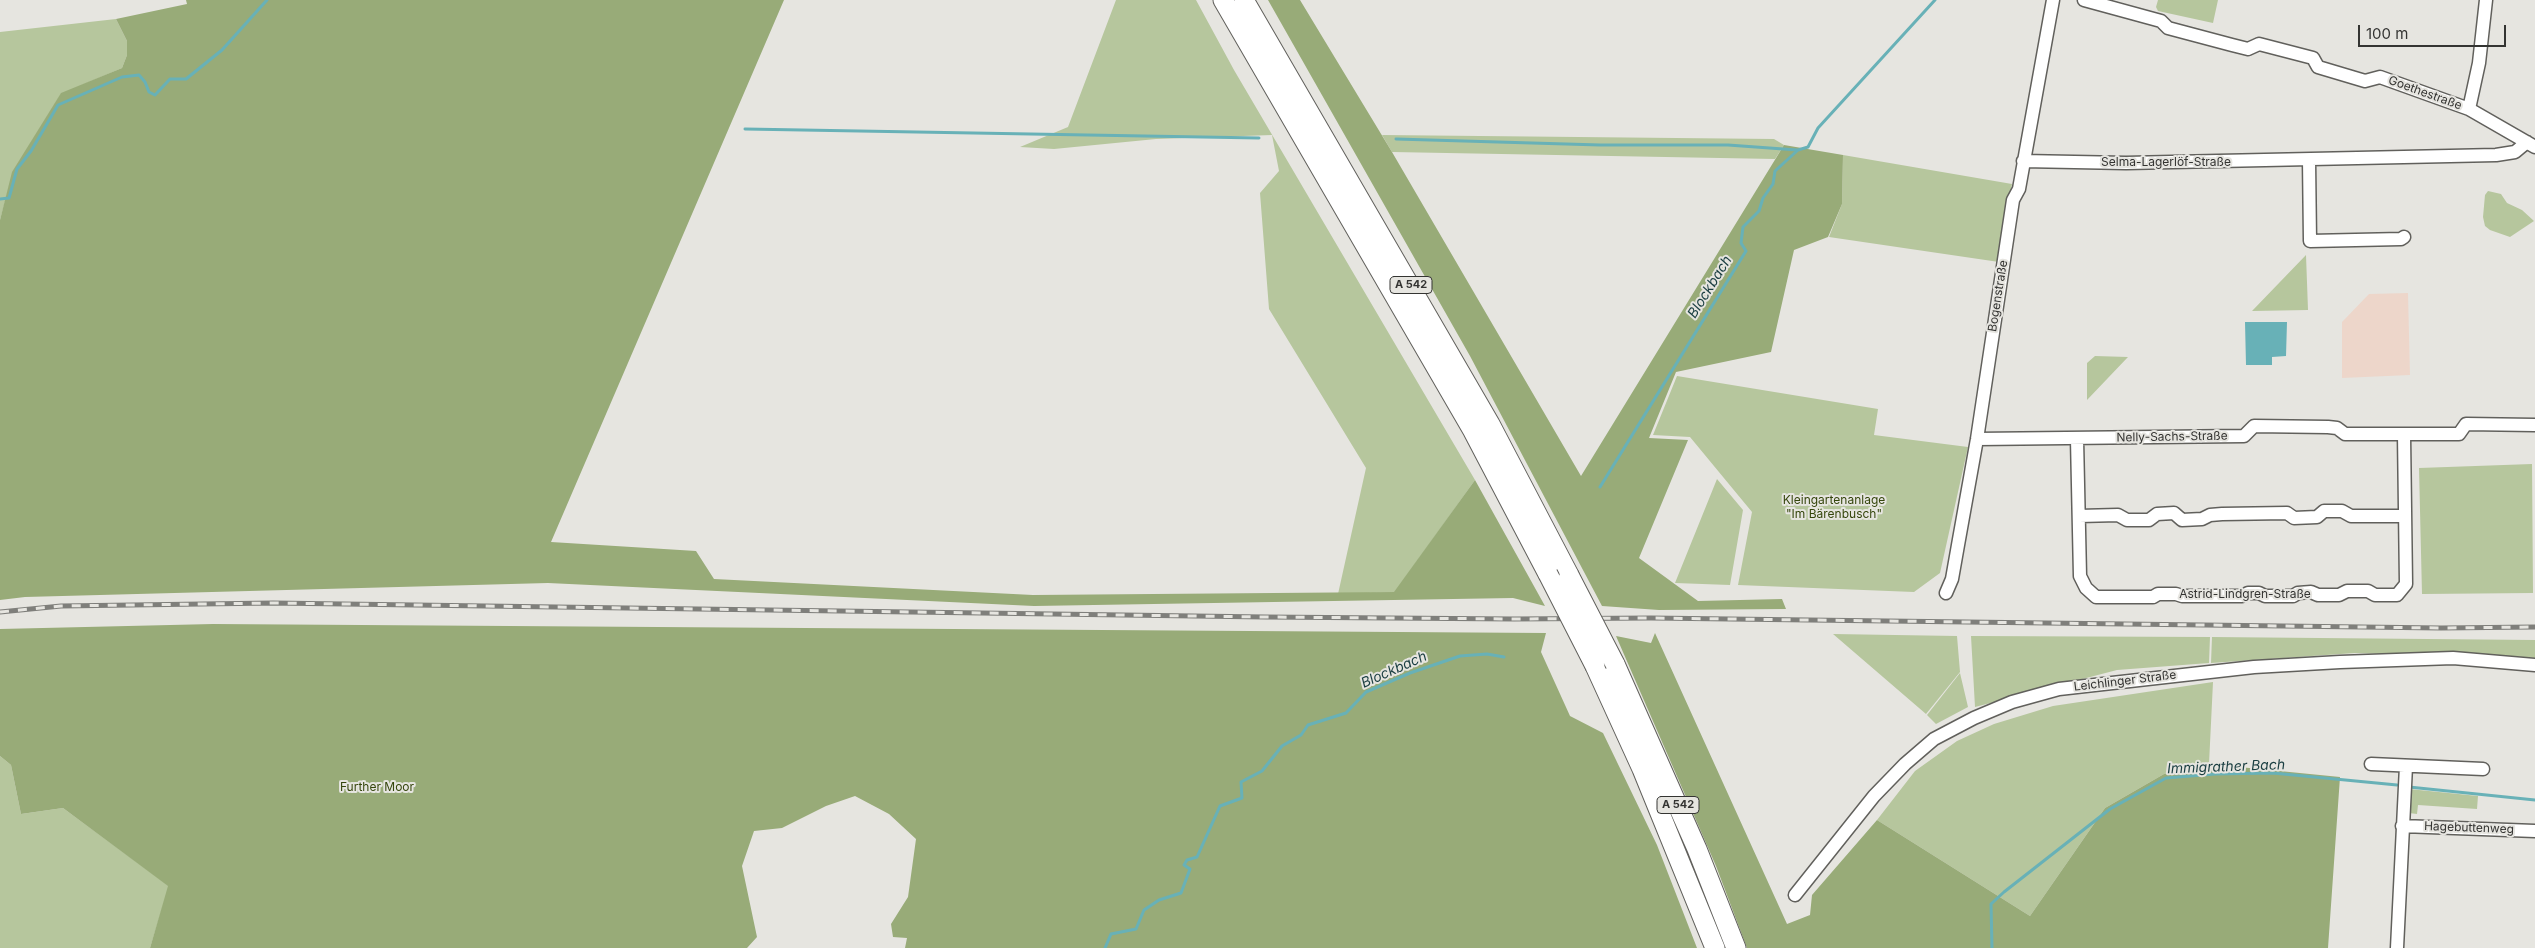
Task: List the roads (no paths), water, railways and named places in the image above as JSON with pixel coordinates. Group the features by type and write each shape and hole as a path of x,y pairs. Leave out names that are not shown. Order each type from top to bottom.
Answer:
{"highway":[{"name":"A 542","path":"1223,0 1473,431 1548,574 1642,769 1699,904 1715,948"},
{"name":"A 542","path":"1244,0 1490,424 1570,575 1615,664 1670,785 1736,948"},
{"path":"1699,904 1702,936 1707,948"}],"street":[{"name":"Bogenstraße","path":"1946,593 1952,579 1976,440 2013,200 2019,189 2052,0"},
{"name":"Goethestraße","path":"2084,0 2162,20 2168,28 2240,47 2248,49 2259,44 2313,58 2318,67 2365,82 2380,77 2469,110 2531,144"},
{"path":"2469,110 2478,63 2486,0"},
{"name":"Selma-Lagerlöf-Straße","path":"2024,161 2126,163 2505,155 2531,144"},
{"path":"2309,160 2310,241 2402,239 2404,236"},
{"name":"Nelly-Sachs-Straße","path":"1976,440 2244,436 2254,426 2328,427 2337,428 2345,434 2459,434 2466,424 2535,425"},
{"name":"Astrid-Lindgren-Straße","path":"2077,439 2080,576 2086,588 2096,597 2153,597 2158,594 2242,596 2248,593 2259,593 2265,596 2293,596 2298,592 2311,592 2318,596 2340,595 2347,591 2368,591 2375,595 2397,595 2406,584 2404,435"},
{"path":"2079,516 2118,515 2128,520 2149,520 2157,514 2174,513 2182,520 2202,519 2210,515 2222,514 2287,513 2294,518 2317,517 2324,511 2342,511 2351,516 2405,516"},
{"name":"Leichlinger Straße","path":"1795,895 1874,796 1905,764 1934,739 1974,718 2012,702 2059,689 2254,667 2452,658 2535,665"},
{"path":"2372,764 2483,769"},
{"path":"2398,948 2406,766"},
{"name":"Hagebuttenweg","path":"2402,826 2535,831"}],"water":[{"path":"2245,322 2287,322 2286,356 2272,357 2272,365 2246,365"}],"waterway":[{"path":"0,199 9,198 17,169 31,151 58,105 122,77 139,75 145,82 149,92 155,95 170,79 186,79 222,50 267,0"},
{"name":"Blockbach","path":"1600,487 1746,251 1741,243 1743,227 1759,211 1763,198 1773,184 1775,171 1798,150 1808,147 1818,128 1935,0"},
{"path":"745,129 1259,138"},
{"path":"1396,139 1600,145 1728,145 1797,150"},
{"name":"Blockbach","path":"1105,948 1111,934 1136,929 1144,910 1159,900 1181,893 1190,869 1184,865 1187,860 1197,857 1220,806 1242,798 1241,782 1262,771 1282,746 1301,735 1308,725 1346,713 1366,692 1410,673 1460,656 1487,654 1504,657"},
{"name":"Immigrather Bach","path":"1992,948 1991,904 2110,809 2166,778 2215,774 2273,773 2397,785"},
{"name":"Immigrather Bach","path":"2409,787 2535,800"}],"railway":[{"path":"0,612 61,606 273,603 1265,617 1651,618 2441,628 2535,627"}],"park label":[{"name":"Kleingartenanlage \"Im Bärenbusch\"","path":"1834,507"},
{"name":"Further Moor","path":"377,787"}]}
